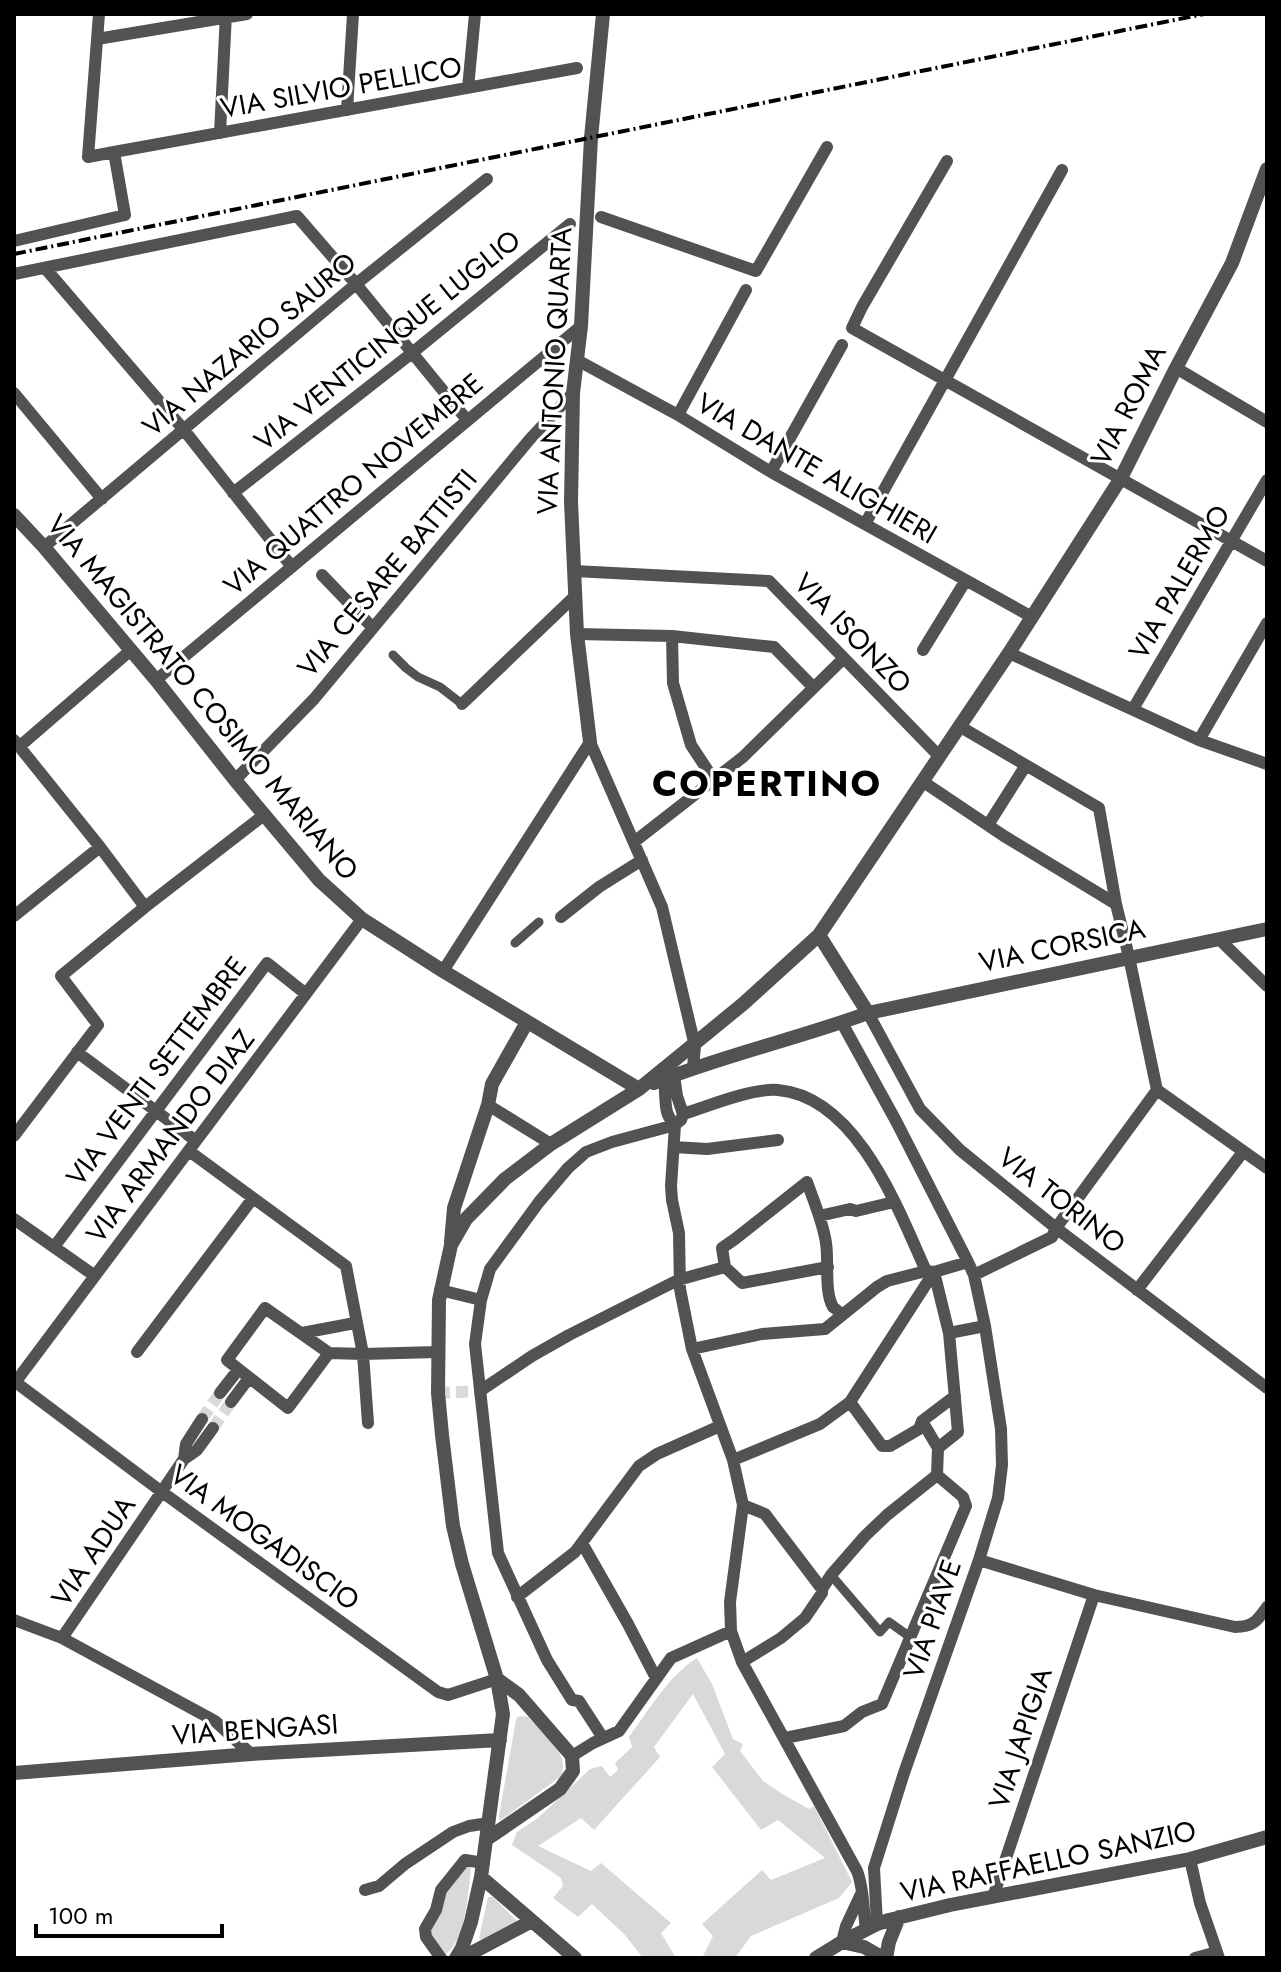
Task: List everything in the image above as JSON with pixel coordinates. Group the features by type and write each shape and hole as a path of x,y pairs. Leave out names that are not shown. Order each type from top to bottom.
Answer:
{"street":[{"path":"14,241 125,215 114,152 88,157 99,14"},
{"path":"97,39 247,14"},
{"path":"347,110 353,14"},
{"path":"468,88 475,14"},
{"name":"VIA ANTONIO QUARTA","path":"603,14 591,138 581,326 573,393 571,502 577,634 590,742 662,907 699,1042 693,1067"},
{"path":"220,133 225,16"},
{"name":"VIA SILVIO PELLICO","path":"114,152 577,68"},
{"path":"601,217 756,271 827,147"},
{"path":"947,161 852,328 1267,561"},
{"name":"VIA ROMA","path":"668,1074 699,1042 819,935 1009,653 1121,478 1232,263 1267,169"},
{"path":"865,524 1062,170"},
{"name":"VIA NAZARIO SAURO","path":"44,547 356,284 487,179"},
{"path":"14,274 297,216 467,420"},
{"name":"VIA VENTICINQUE LUGLIO","path":"233,493 570,224"},
{"path":"45,268 184,430 292,567"},
{"path":"678,415 746,290"},
{"name":"VIA QUATTRO NOVEMBRE","path":"156,680 581,326"},
{"path":"771,472 842,345"},
{"name":"VIA DANTE ALIGHIERI","path":"577,360 1032,617"},
{"path":"1176,368 1267,422"},
{"path":"14,393 102,499"},
{"name":"VIA CESARE BATTISTI","path":"235,780 314,699 530,439 573,393"},
{"name":"VIA PALERMO","path":"1133,709 1267,480"},
{"name":"VIA MAGISTRATO COSIMO MARIANO","path":"14,515 131,650 319,880 362,919 639,1089"},
{"name":"VIA ISONZO","path":"574,571 769,581 939,756"},
{"path":"322,575 373,628"},
{"path":"923,650 966,580"},
{"path":"393,655 418,677 440,687 462,704 575,596"},
{"path":"1199,740 1267,623"},
{"path":"577,634 672,636 774,647 813,687"},
{"path":"672,636 676,695 691,745 714,780"},
{"path":"131,650 17,743 145,907"},
{"path":"1009,653 1199,740 1267,764"},
{"path":"634,842 743,757 844,658"},
{"path":"959,726 1099,808 1116,904 1157,1090 1267,1168"},
{"path":"443,971 590,742"},
{"path":"988,825 1026,765"},
{"path":"922,781 1116,904"},
{"path":"17,1125 98,1025 61,976 264,815"},
{"path":"14,916 100,847"},
{"path":"561,917 599,887 642,860"},
{"name":"VIA ARMANDO DIAZ","path":"15,1382 362,919"},
{"path":"515,943 539,922"},
{"name":"VIA CORSICA","path":"668,1074 868,1013 1267,929"},
{"path":"819,935 868,1013"},
{"path":"1219,939 1267,986"},
{"name":"VIA VENTI SETTEMBRE","path":"54,1247 267,963 306,994"},
{"name":"VIA TORINO","path":"868,1013 920,1109 960,1150 1056,1228 1267,1388"},
{"path":"456,1958 471,1922 483,1870 503,1714 497,1679 453,1526 442,1435 437,1352 440,1290 451,1245 454,1208 492,1084 527,1022"},
{"name":"VIA PIAVE","path":"842,1023 974,1275 1001,1429 1002,1465 998,1498 874,1868 872,1926"},
{"path":"699,1042 710,1062"},
{"path":"77,1052 155,1111 253,1198 346,1266 363,1354 368,1423"},
{"path":"451,1245 466,1219 505,1179 551,1144 668,1074"},
{"path":"603,1738 579,1701 572,1700 547,1660 498,1553 475,1344 481,1300 490,1269 568,1168 586,1152 675,1125 681,1120 683,1114 668,1074"},
{"path":"668,1074 665,1109 675,1125 671,1186 679,1233 678,1280 692,1349 733,1460 743,1505 730,1602 731,1631 742,1662 862,1883 861,1894 842,1942 864,1947 885,1958"},
{"path":"683,1114 759,1091 777,1090 803,1095 829,1110 863,1148 930,1272 949,1333 958,1432 938,1448"},
{"path":"974,1275 1052,1237 1157,1090"},
{"path":"488,1105 551,1144"},
{"path":"896,1121 920,1109"},
{"path":"674,1147 707,1149 778,1140"},
{"path":"1137,1290 1243,1152"},
{"path":"465,1176 470,1188 486,1197"},
{"path":"828,1267 742,1283 725,1267 722,1248 807,1182 826,1241 828,1267 828,1289 838,1319"},
{"path":"137,1352 253,1198"},
{"path":"819,1216 894,1202"},
{"path":"14,1219 95,1276"},
{"path":"692,1349 762,1334 825,1329 887,1281 968,1262"},
{"path":"480,1391 569,1335 678,1280 725,1267"},
{"path":"733,1460 820,1424 850,1402 930,1272"},
{"path":"440,1290 481,1300"},
{"path":"329,1353 288,1408 227,1360 265,1308 329,1353 437,1352"},
{"path":"302,1333 355,1323"},
{"path":"949,1333 985,1326"},
{"path":"220,1393 238,1370"},
{"path":"231,1402 249,1378"},
{"name":"VIA MOGADISCIO","path":"15,1382 438,1692 448,1695 497,1679"},
{"path":"850,1402 882,1446 890,1446 919,1429 922,1421 955,1396"},
{"path":"184,1459 186,1444 202,1419"},
{"path":"742,1662 781,1638 805,1618 831,1575 865,1536 937,1475 938,1448 922,1421"},
{"path":"517,1597 575,1552 639,1466 657,1454 720,1426"},
{"path":"184,1459 197,1450 213,1428"},
{"name":"VIA ADUA","path":"62,1638 184,1459"},
{"path":"785,1738 844,1726 862,1712 882,1704 966,1506 963,1497 937,1475"},
{"path":"743,1505 765,1514 822,1589"},
{"path":"582,1543 656,1678"},
{"path":"979,1560 1094,1595 1235,1627 1247,1627 1267,1607"},
{"path":"831,1575 880,1632 889,1622 910,1637"},
{"name":"VIA JAPIGIA","path":"993,1897 1094,1595"},
{"path":"14,1620 62,1638 215,1721 251,1754"},
{"path":"572,1756 619,1731 671,1658 731,1631"},
{"path":"365,1890 379,1886 405,1864 453,1832 469,1826 488,1831 560,1789 573,1771 572,1756 519,1695 497,1679"},
{"path":"502,1705 519,1695"},
{"name":"VIA BENGASI","path":"14,1773 251,1754 500,1740"},
{"name":"VIA RAFFAELLO SANZIO","path":"816,1958 872,1926 899,1917 1190,1859 1267,1837"},
{"path":"1190,1859 1200,1903 1218,1955 1195,1958"},
{"path":"441,1958 426,1937 425,1929 436,1910 441,1890 465,1860 483,1870 532,1921 575,1958"},
{"path":"861,1894 885,1958"},
{"path":"885,1958 899,1917"},
{"path":"462,1958 532,1921"}],"shaded area":[{"path":"697,1658 712,1684 733,1739 743,1744 740,1751 763,1781 809,1809 814,1806 852,1882 839,1898 751,1936 735,1958 702,1958 713,1936 702,1924 762,1870 771,1880 825,1858 778,1820 761,1830 712,1767 725,1754 693,1694 654,1747 660,1757 594,1830 581,1818 538,1846 591,1871 601,1863 671,1923 661,1933 676,1958 643,1958 625,1935 592,1904 578,1917 553,1898 563,1886 561,1878 512,1845 517,1832 538,1818 590,1769 602,1766 610,1777 618,1770 615,1763 632,1747 629,1737 668,1684"},
{"path":"517,1717 528,1717 554,1744 563,1769 560,1777 501,1820 499,1816 515,1725"},
{"path":"470,1865 462,1927 453,1947 446,1954 430,1933 431,1929 451,1882 461,1866"},
{"path":"488,1897 493,1897 517,1921 483,1941 479,1938"}],"tunnel":[{"path":"438,1393 480,1391"},
{"path":"202,1419 220,1393"},
{"path":"213,1428 231,1402"}],"railway":[{"path":"14,254 1204,14"}],"district":[{"name":"COPERTINO","path":"767,783"}]}
